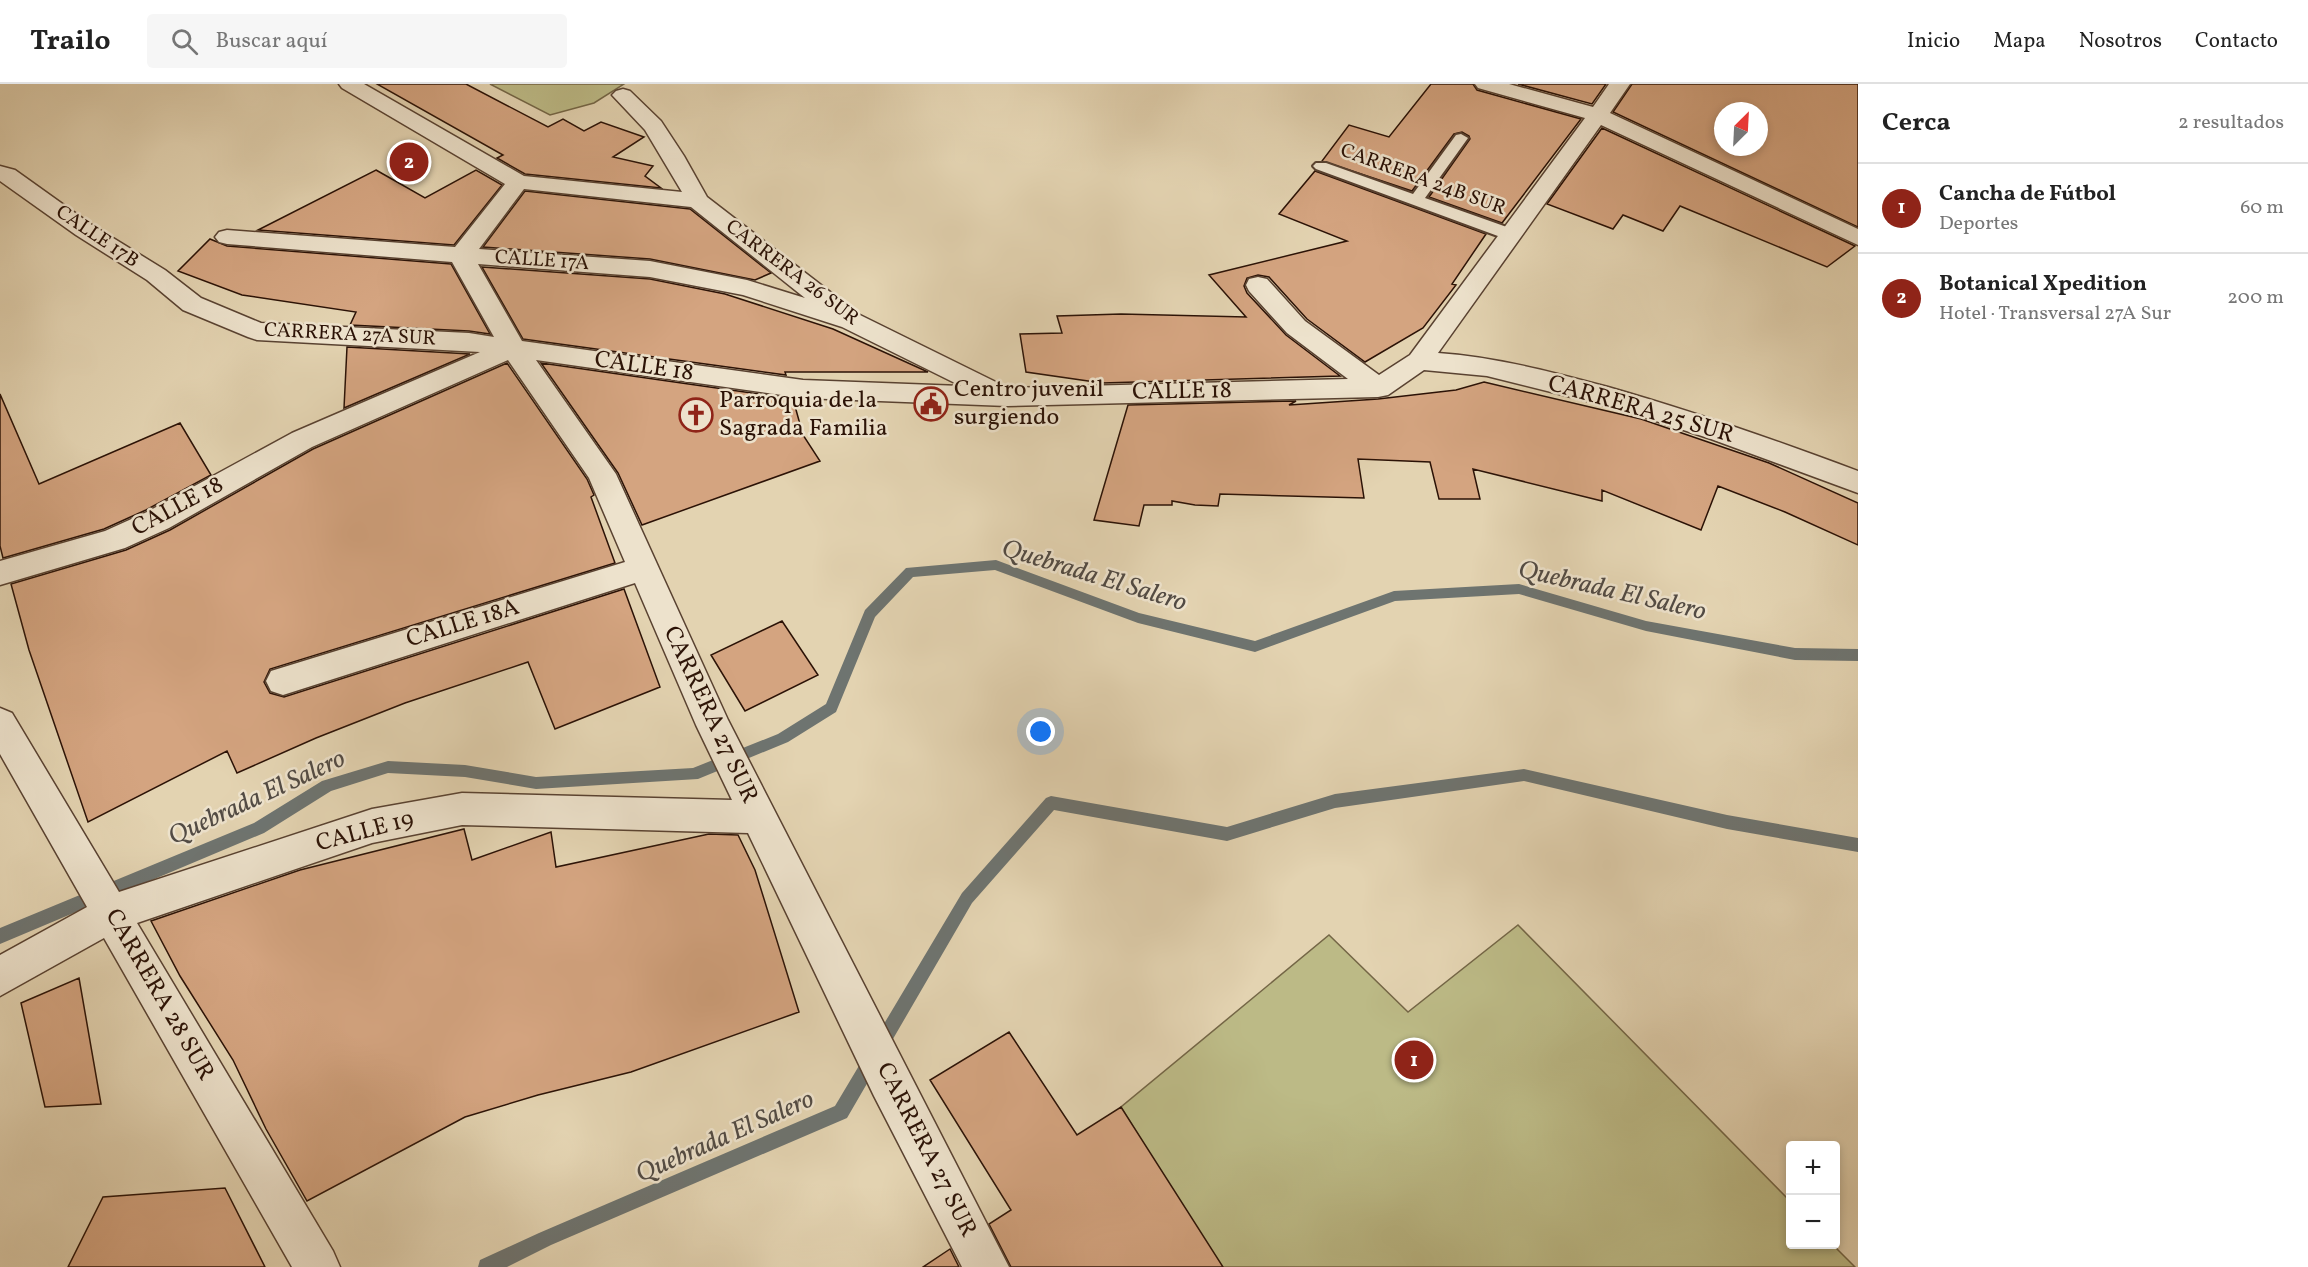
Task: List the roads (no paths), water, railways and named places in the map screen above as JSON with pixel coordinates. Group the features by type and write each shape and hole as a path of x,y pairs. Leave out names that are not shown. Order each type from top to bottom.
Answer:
{"street":[{"path":"349,84 518,182 698,201"},
{"path":"1485,84 1596,114 1858,238"},
{"path":"1258,285 1296,327 1378,388 1419,361 1512,235 1596,114 1620,84"},
{"name":"CARRERA 26 SUR","path":"623,95 653,126 698,201 851,321 1007,397"},
{"name":"CALLE 17B","path":"0,173 7,175 84,230 156,275 192,304"},
{"path":"461,255 518,182"},
{"name":"CALLE 17A","path":"227,237 650,269 747,288 851,321"},
{"name":"CARRERA 27 SUR","path":"461,255 513,348 602,474 713,725 889,1082 986,1267"},
{"name":"CARRERA 27A SUR","path":"192,304 257,331 469,342 513,348"},
{"name":"CALLE 18","path":"0,573 114,540 158,520 302,440 513,348 803,389 1007,397 1378,388"},
{"name":"CARRERA 25 SUR","path":"1419,361 1486,367 1609,397 1749,441 1858,482"},
{"name":"CALLE 18A","path":"283,681 644,568"},
{"name":"CARRERA 28 SUR","path":"0,723 317,1267"},
{"name":"CALLE 19","path":"0,976 111,912 372,826 462,809 755,811"}],"lane":[{"path":"1416,200 1461,138"},
{"name":"CARRERA 24B SUR","path":"1321,166 1512,235"}],"waterway":[{"name":"Quebrada El Salero","path":"0,936 259,828 327,786 388,767 465,771 536,783 693,774 783,738 831,708 870,614 910,572 996,565 1138,618 1255,647 1394,596 1519,589 1646,626 1795,654 1858,655"},
{"name":"Quebrada El Salero","path":"487,1267 545,1239 841,1112 967,898 1051,803 1227,834 1335,801 1524,775 1727,822 1858,845"}],"place":[{"name":"Botanical Xpedition","path":"409,162"},
{"name":"Centro juvenil surgiendo","path":"931,404"},
{"name":"Parroquia de la Sagrada Familia","path":"696,415"},
{"name":"Cancha de Fútbol","path":"1414,1060"}]}
